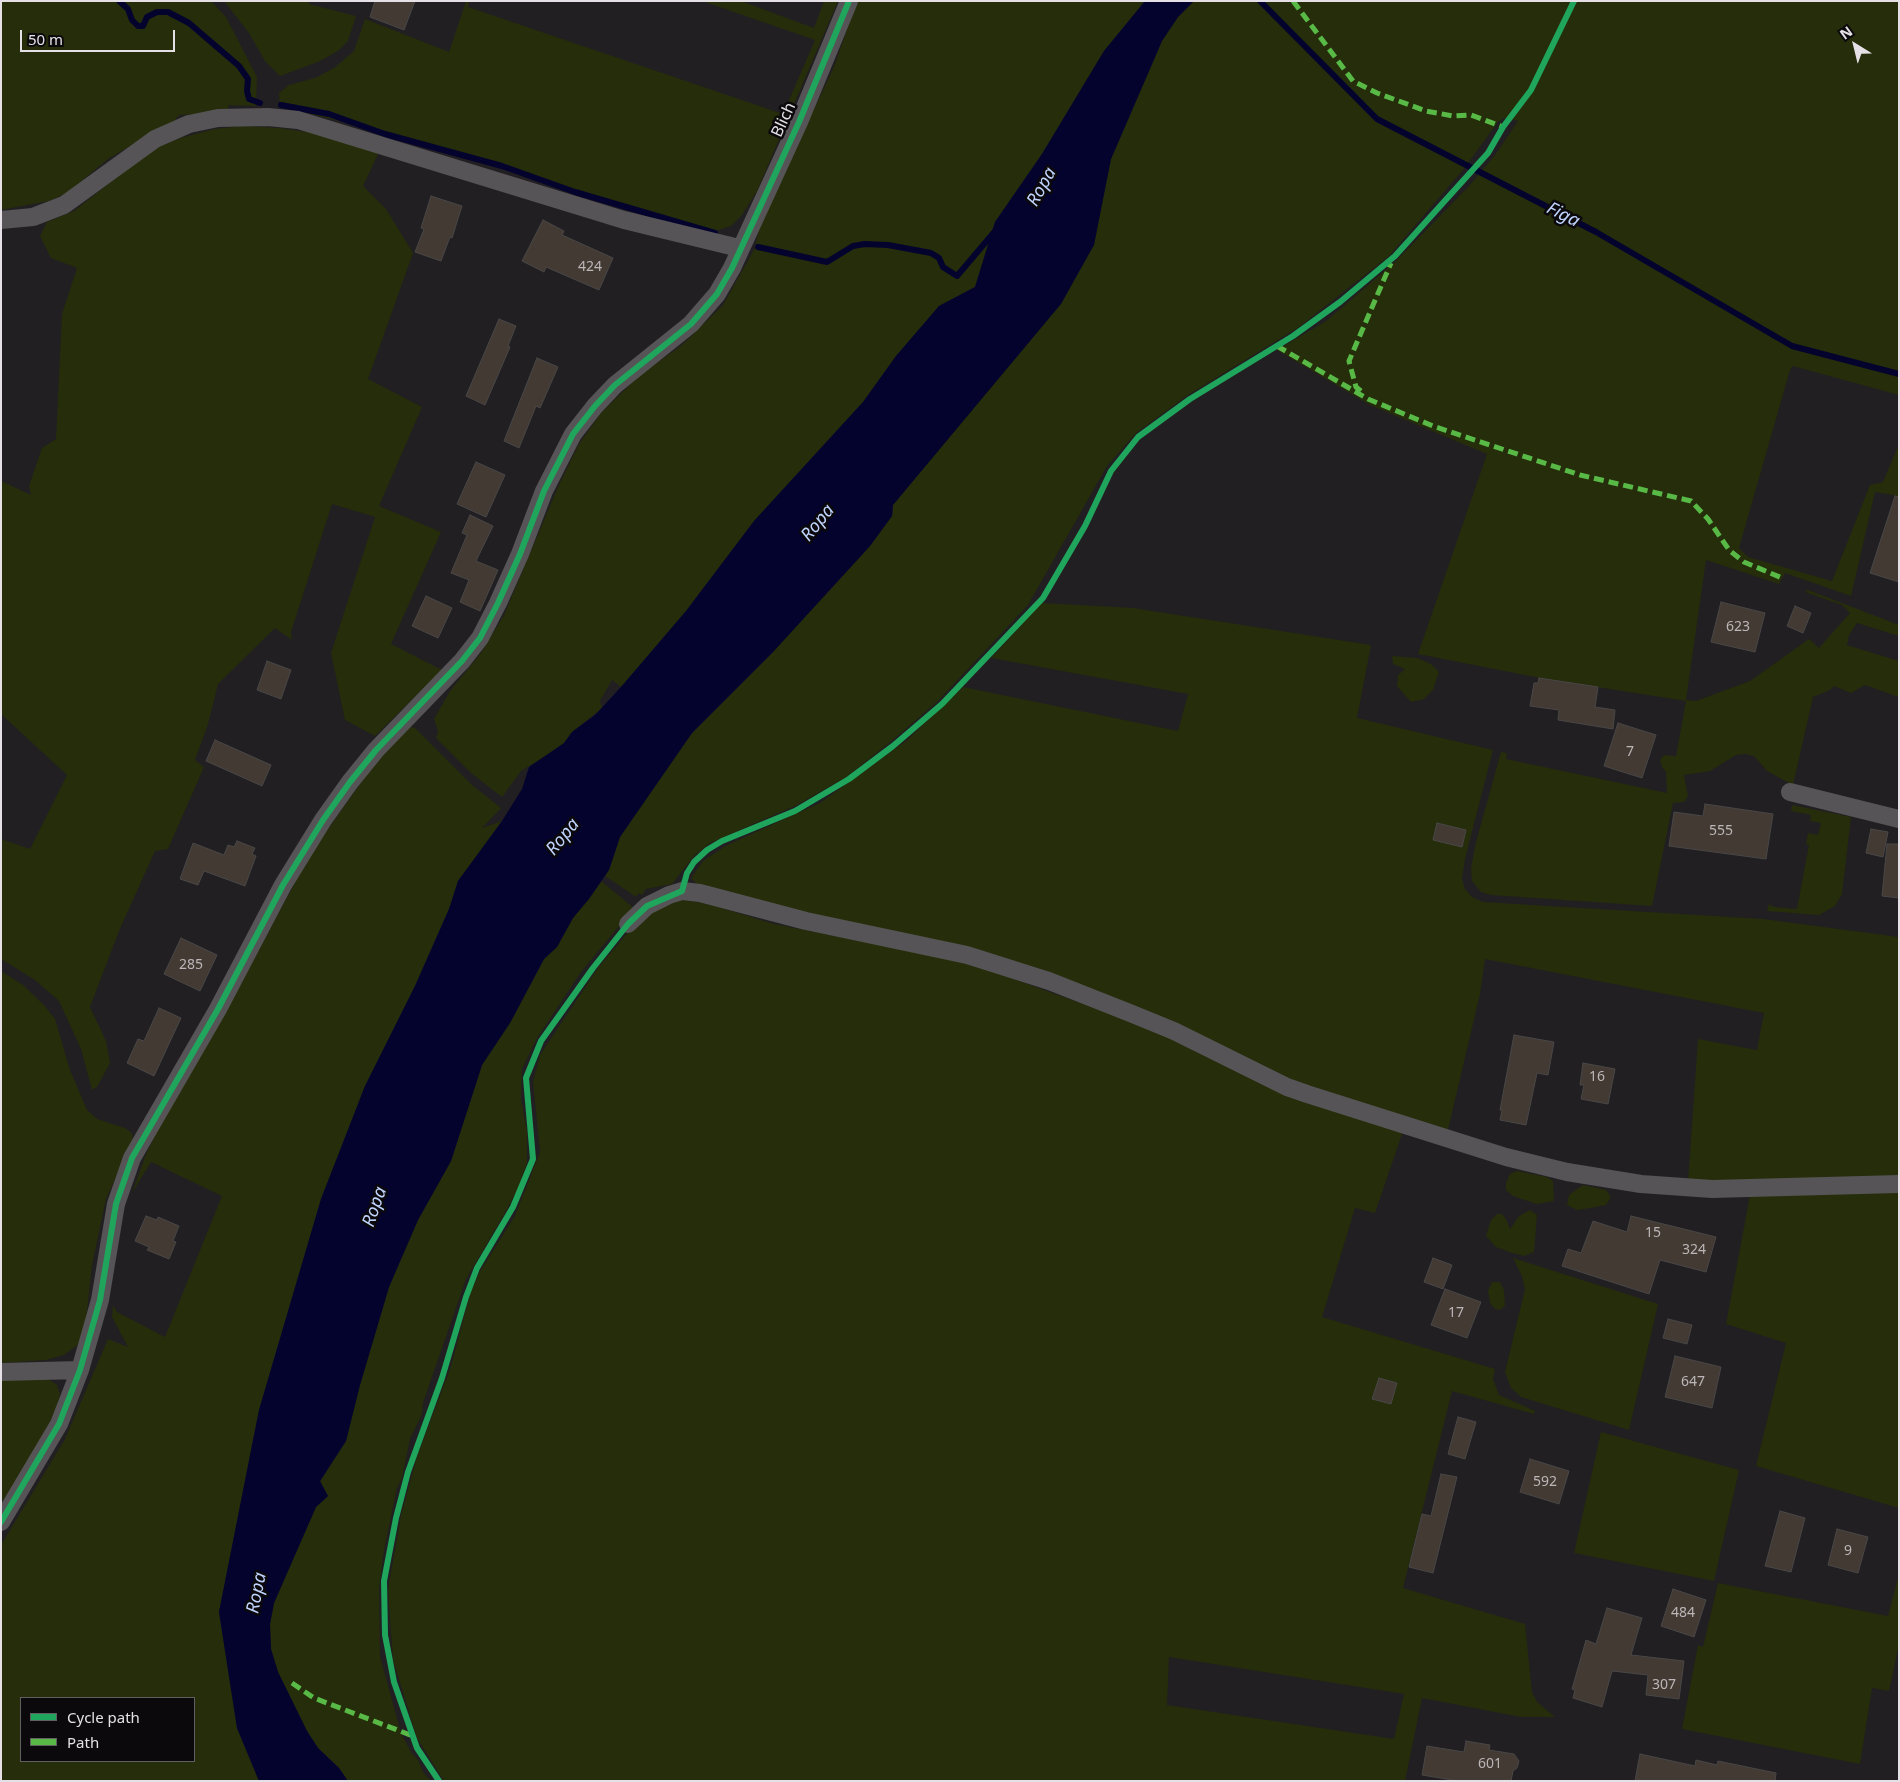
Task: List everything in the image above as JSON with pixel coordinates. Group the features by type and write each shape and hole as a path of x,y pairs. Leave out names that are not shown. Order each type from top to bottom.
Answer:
{"street":[{"name":"Blich","path":"1,1522 59,1424 80,1370 100,1300 116,1204 132,1158 218,1009 283,885 323,820 350,782 376,750 462,661 480,638 502,595 544,491 573,434 595,406 615,385 695,320 717,294 799,122 849,1"},
{"path":"1,220 33,217 64,205 155,139 189,124 218,118 268,117 298,120 624,220 739,248"},
{"path":"1790,792 1899,819"},
{"path":"628,924 647,906 669,895 682,891 700,892 806,921 967,955 1049,982 1174,1031 1306,1094 1506,1157 1567,1172 1641,1184 1712,1189 1899,1184"},
{"path":"1,1372 80,1370"}],"green space":[{"path":"1,1 211,1 226,17 257,77 256,106 229,105 227,112 179,115 170,126 147,136 108,159 67,193 49,201 1,210"},
{"path":"224,1 309,1 309,4 356,16 348,41 338,51 318,62 280,76 265,61 249,33"},
{"path":"466,1 469,1 468,7 783,114 815,40 702,1 741,1 814,28 824,1 838,1 757,191 742,215 731,226 716,231 657,219 518,175 507,167 482,164 378,130 280,107 279,93 289,85 315,78 334,68 354,51 365,19 449,52"},
{"path":"857,1 1145,1 1104,51 1042,154 995,222 975,287 939,306 896,356 863,402 754,521 686,611 621,687 612,680 600,701 602,708 572,732 564,743 521,771 502,797 471,773 436,738 438,731 434,719 450,691 481,653 504,615 558,487 579,444 601,413 639,376 682,345 723,305 755,248 760,223 834,67"},
{"path":"1194,1 1899,1 1899,395 1793,366 1790,370 1739,548 1748,557 1832,581 1870,485 1883,482 1899,444 1899,496 1875,492 1851,596 1785,573 1779,584 1706,560 1686,700 1696,701 1750,681 1809,639 1819,648 1850,613 1842,605 1805,592 1808,590 1899,625 1899,636 1857,623 1849,635 1847,645 1899,661 1899,697 1865,685 1851,693 1834,686 1830,690 1813,697 1793,785 1767,771 1754,756 1745,754 1736,755 1710,771 1684,775 1688,796 1684,802 1673,803 1652,906 1491,895 1481,892 1472,881 1471,868 1476,842 1501,752 1507,753 1506,759 1667,793 1666,772 1660,760 1664,755 1676,756 1686,701 1540,678 1418,654 1487,454 1370,405 1277,350 1326,321 1396,261 1469,186 1495,155 1518,121 1504,118 1498,122 1462,171 1389,256 1299,327 1188,395 1136,433 1107,466 1028,605 938,701 846,777 797,805 710,843 694,856 672,884 646,889 642,895 638,893 636,897 605,876 609,870 620,837 692,733 773,652 870,546 892,516 893,505 967,415 1102,196 1111,159 1162,41 1178,17"},
{"path":"243,126 279,128 321,134 380,150 363,186 386,209 413,253 368,379 422,407 379,506 441,532 391,644 442,670 375,736 345,720 331,653 375,517 332,504 291,632 292,640 275,628 218,684 208,724 195,760 204,767 168,849 155,851 119,931 90,1007 106,1041 110,1063 97,1087 92,1090 81,1049 59,1001 35,980 1,959 1,839 30,849 67,775 1,714 1,481 31,495 29,486 42,448 56,439 62,314 77,268 51,258 40,236 47,222 74,211 151,150 180,138 215,129"},
{"path":"1042,603 1133,608 1371,645 1357,718 1493,750 1465,859 1462,879 1465,889 1472,897 1483,902 1763,919 1899,937 1899,1179 1688,1182 1698,1039 1757,1050 1764,1013 1485,959 1480,994 1447,1134 1290,1082 992,954 702,889 691,878 703,861 725,846 820,803 906,741 963,687 1178,731 1188,694 991,658"},
{"path":"1392,656 1417,658 1431,664 1439,672 1433,690 1424,699 1411,702 1397,686 1398,675 1405,669 1393,664"},
{"path":"410,727 415,728 472,785 501,808 482,828 502,821 458,881 449,909 415,986 365,1086 321,1199 259,1410 219,1612 237,1728 259,1781 1,1781 1,1545 65,1439 108,1339 128,1347 112,1317 113,1305 117,1312 165,1337 222,1196 151,1162 132,1193 157,1131 230,1004 311,853 368,773 400,736"},
{"path":"1792,805 1851,817 1842,894 1835,906 1819,915 1767,911 1769,904 1774,907 1797,909 1809,845 1806,844 1808,833 1818,835 1821,823 1810,821 1811,815 1791,811"},
{"path":"601,881 634,908 581,972 537,1038 522,1069 521,1098 527,1131 527,1163 518,1188 506,1211 466,1279 423,1403 422,1414 410,1439 384,1550 379,1588 380,1656 401,1733 411,1752 418,1760 423,1772 431,1781 348,1781 339,1768 318,1748 307,1731 278,1672 271,1649 270,1624 274,1603 316,1507 328,1496 320,1482 346,1441 360,1385 389,1287 418,1220 451,1161 482,1065 510,1023 544,959 557,947 573,918"},
{"path":"680,900 705,903 774,924 967,962 1182,1040 1403,1131 1375,1213 1355,1208 1322,1317 1495,1369 1493,1379 1499,1395 1535,1411 1534,1414 1452,1391 1403,1588 1525,1624 1532,1692 1537,1702 1555,1717 1521,1717 1422,1698 1405,1781 444,1781 417,1738 393,1660 388,1590 401,1515 417,1457 451,1366 470,1295 479,1273 515,1216 540,1152 533,1082 540,1055 598,968 634,925 659,908","holes":["1169,1657 1404,1694 1394,1739 1167,1705"]},
{"path":"1,971 23,985 44,1005 55,1019 70,1070 87,1110 97,1119 125,1128 132,1133 133,1140 106,1199 92,1265 86,1320 79,1344 64,1355 46,1360 1,1363"},
{"path":"1517,1171 1547,1177 1553,1181 1554,1201 1537,1204 1513,1196 1506,1190 1506,1183 1510,1174"},
{"path":"1583,1185 1606,1190 1611,1197 1606,1205 1577,1210 1567,1205 1569,1195"},
{"path":"1899,1191 1899,1508 1756,1466 1786,1343 1726,1324 1750,1195"},
{"path":"1530,1210 1537,1215 1534,1252 1524,1256 1509,1252 1496,1247 1486,1236 1491,1220 1497,1214 1502,1214 1510,1229 1519,1216"},
{"path":"1513,1258 1658,1304 1629,1430 1521,1397 1511,1388 1505,1372 1525,1289 1522,1276"},
{"path":"1492,1282 1500,1282 1504,1290 1505,1306 1500,1310 1495,1309 1490,1303 1488,1291"},
{"path":"1,1376 47,1378 57,1385 60,1394 57,1407 45,1432 23,1472 1,1503"},
{"path":"1601,1432 1739,1470 1714,1581 1574,1553"},
{"path":"1899,1574 1899,1644 1889,1691 1872,1688 1860,1764 1682,1729 1698,1645 1703,1647 1718,1583 1888,1616"}],"water":[{"name":"Ropa","path":"1145,1 1194,1 1178,17 1162,41 1111,159 1094,245 1061,304 893,505 892,516 870,546 773,652 692,733 620,837 609,870 573,918 557,947 544,959 510,1023 482,1065 451,1161 418,1220 389,1287 360,1385 346,1441 320,1481 328,1496 316,1507 274,1603 270,1624 271,1649 278,1672 307,1731 318,1748 339,1768 348,1781 259,1781 237,1728 219,1612 259,1410 321,1199 365,1086 415,986 449,909 458,881 502,821 522,789 529,767 564,743 572,732 595,715 621,687 686,611 754,521 863,402 896,356 939,306 975,287 995,222 1042,154 1104,51"}],"building":[{"path":"375,1 415,1 404,30 370,17"},
{"path":"431,196 462,206 452,238 450,237 441,261 415,252 424,229 421,228"},
{"path":"543,220 564,231 562,235 613,258 599,290 546,267 544,272 522,261"},
{"path":"499,319 516,326 508,346 510,347 485,405 466,396"},
{"path":"537,358 558,367 540,408 536,406 519,448 504,441"},
{"path":"476,462 505,475 486,517 457,504"},
{"path":"1895,496 1899,497 1899,582 1870,573"},
{"path":"470,515 493,526 476,561 498,570 480,611 460,602 469,580 451,573 467,535 462,533"},
{"path":"426,596 452,608 438,638 412,626"},
{"path":"1721,602 1765,613 1755,652 1711,642"},
{"path":"1795,606 1811,613 1803,633 1787,626"},
{"path":"267,661 291,670 281,699 257,690"},
{"path":"1539,678 1598,687 1595,707 1615,710 1613,729 1558,720 1559,710 1530,706 1534,683 1538,683"},
{"path":"1618,723 1656,735 1642,778 1604,766"},
{"path":"215,740 271,765 262,786 206,761"},
{"path":"1705,804 1773,814 1766,859 1669,846 1674,812 1703,816"},
{"path":"1437,823 1466,830 1462,847 1433,840"},
{"path":"1871,829 1888,832 1883,857 1866,853"},
{"path":"237,841 255,848 252,854 256,856 245,886 204,871 198,885 180,879 193,843 224,855 228,845 234,847"},
{"path":"1887,844 1899,844 1899,898 1882,896"},
{"path":"181,938 217,955 200,991 164,974"},
{"path":"159,1008 181,1018 154,1076 127,1063 138,1039 144,1041"},
{"path":"1514,1035 1554,1042 1548,1075 1537,1073 1526,1125 1500,1120 1502,1110 1500,1110"},
{"path":"1583,1063 1615,1069 1608,1104 1581,1099 1584,1085 1580,1085"},
{"path":"146,1216 157,1220 158,1217 179,1226 173,1241 176,1242 169,1259 147,1250 149,1247 135,1241"},
{"path":"1631,1216 1716,1237 1706,1272 1660,1260 1649,1294 1562,1266 1568,1249 1581,1253 1593,1221 1627,1232"},
{"path":"1433,1258 1452,1265 1443,1289 1424,1282"},
{"path":"1445,1289 1481,1302 1467,1338 1431,1325"},
{"path":"1668,1319 1692,1325 1687,1344 1663,1338"},
{"path":"1675,1356 1721,1367 1712,1408 1665,1397"},
{"path":"1379,1378 1397,1383 1391,1404 1372,1399"},
{"path":"1458,1417 1476,1422 1465,1459 1448,1454"},
{"path":"1530,1459 1569,1471 1559,1504 1520,1492"},
{"path":"1441,1474 1457,1477 1433,1573 1409,1567 1422,1514 1431,1516"},
{"path":"1780,1511 1805,1518 1791,1572 1765,1566"},
{"path":"1837,1529 1868,1537 1858,1573 1828,1565"},
{"path":"1673,1589 1706,1600 1694,1637 1661,1626"},
{"path":"1607,1608 1642,1618 1631,1655 1684,1661 1679,1699 1646,1695 1648,1675 1612,1671 1602,1707 1573,1698 1575,1690 1572,1689 1586,1640 1596,1644"},
{"path":"1466,1741 1490,1745 1489,1750 1514,1754 1519,1761 1517,1768 1513,1771 1511,1781 1458,1781 1422,1775 1427,1746 1464,1752"},
{"path":"1640,1754 1695,1766 1696,1760 1717,1765 1718,1761 1776,1773 1775,1781 1635,1781"}],"waterway":[{"path":"119,1 128,9 132,20 138,26 143,26 147,17 157,12 168,12 189,23 239,66 248,79 247,91 249,99 260,103"},
{"name":"Figa","path":"1260,1 1377,119 1596,232 1792,346 1899,374"},
{"path":"281,105 329,114 385,134 502,166 575,192 715,233"},
{"path":"758,247 827,262 853,246 865,244 888,245 931,253 939,258 943,267 957,276 996,230"}],"marked path":[{"path":"1293,1 1353,81 1377,93 1426,111 1453,116 1471,115 1503,127"},
{"path":"1361,391 1356,387 1349,361 1391,263"},
{"path":"1277,346 1368,399 1433,426 1580,475 1691,501 1708,519 1729,550 1744,562 1782,578"},
{"path":"292,1683 314,1698 413,1736"}],"cycle path":[{"path":"1,1522 59,1424 80,1370 100,1300 116,1204 132,1158 218,1009 283,885 323,820 350,782 376,750 462,661 480,638 520,554 544,491 573,434 595,406 615,385 691,324 717,294 732,268 799,122 849,1"},
{"path":"439,1781 417,1748 394,1682 385,1635 384,1581 396,1518 408,1472 442,1378 466,1297 477,1268 513,1207 533,1159 526,1078 541,1041 593,968 628,924 647,906 682,891 687,873 694,862 707,850 722,841 795,811 849,779 893,746 942,704 1043,598 1085,526 1111,471 1138,437 1190,399 1293,336 1340,302 1395,256 1488,153 1503,127 1531,90 1574,1"}]}
